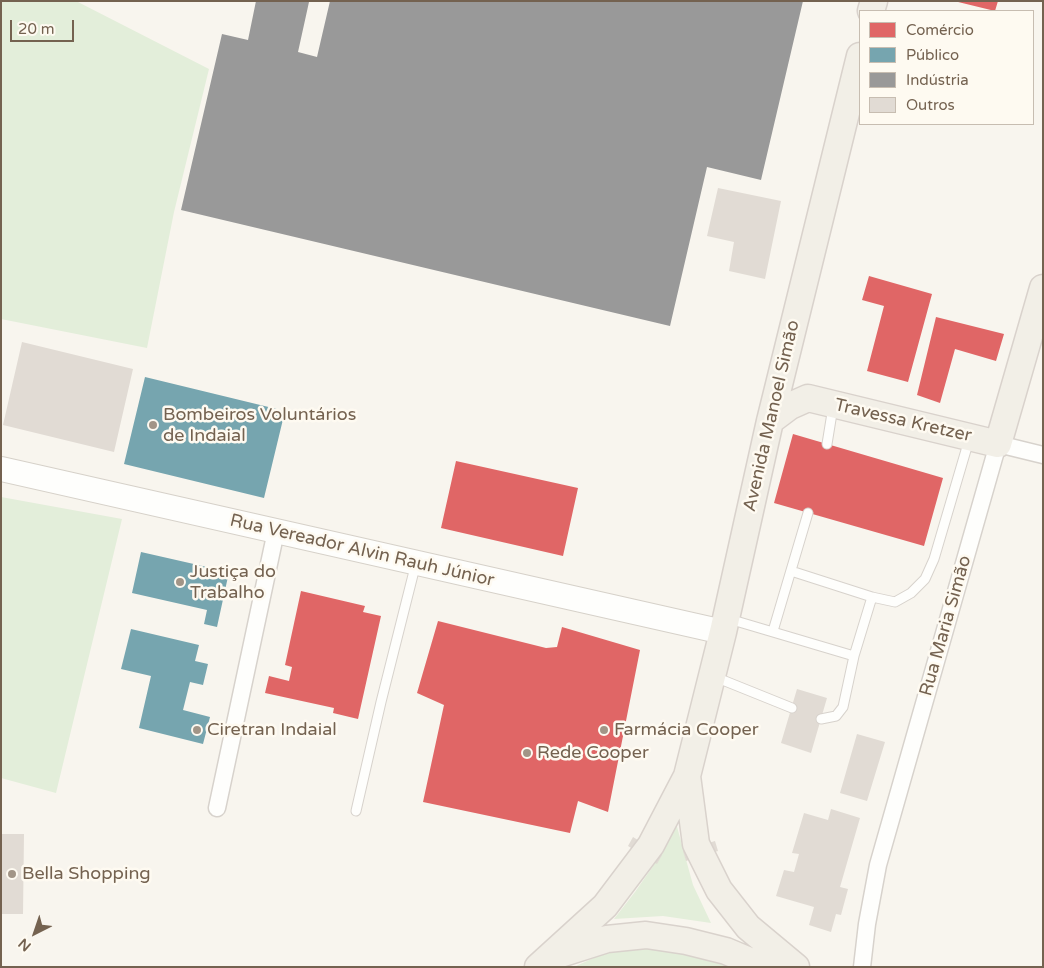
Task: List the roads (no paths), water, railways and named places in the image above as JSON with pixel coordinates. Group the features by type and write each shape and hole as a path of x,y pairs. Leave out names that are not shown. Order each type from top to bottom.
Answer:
{"main road":[{"name":"Avenida Manoel Simão","path":"543,962 605,906 651,845 686,776 712,676 770,421 859,60"},
{"name":"Rua Maria Simão","path":"998,444 1043,288"},
{"path":"770,421 790,406 808,398 796,378 788,347"},
{"name":"Travessa Kretzer","path":"808,398 998,444"},
{"name":"Avenida Manoel Simão","path":"686,776 696,844 719,890 748,927 796,967"},
{"path":"520,967 543,962 607,939 646,935 726,950 764,967"}],"street":[{"path":"998,444 1043,455"},
{"name":"Rua Maria Simão","path":"862,967 867,924 878,864 998,444"},
{"name":"Rua Vereador Alvin Rauh Júnior","path":"1,469 416,563 724,625"},
{"path":"217,808 276,531"}],"lane":[{"path":"827,444 833,404"},
{"path":"791,571 872,597 896,602 912,593 925,579 934,559 970,437"},
{"path":"772,632 808,513"},
{"path":"356,811 416,563"},
{"path":"821,719 836,716 844,706 854,656 872,597"},
{"path":"724,625 772,632 854,656"},
{"path":"712,676 792,708"}],"place":[{"name":"Bombeiros Voluntários de Indaial","path":"153,425"},
{"name":"Justiça do Trabalho","path":"180,582"},
{"name":"Ciretran Indaial","path":"197,730"},
{"name":"Farmácia Cooper","path":"604,730"},
{"name":"Rede Cooper","path":"527,753"},
{"name":"Bella Shopping","path":"12,874"}]}
